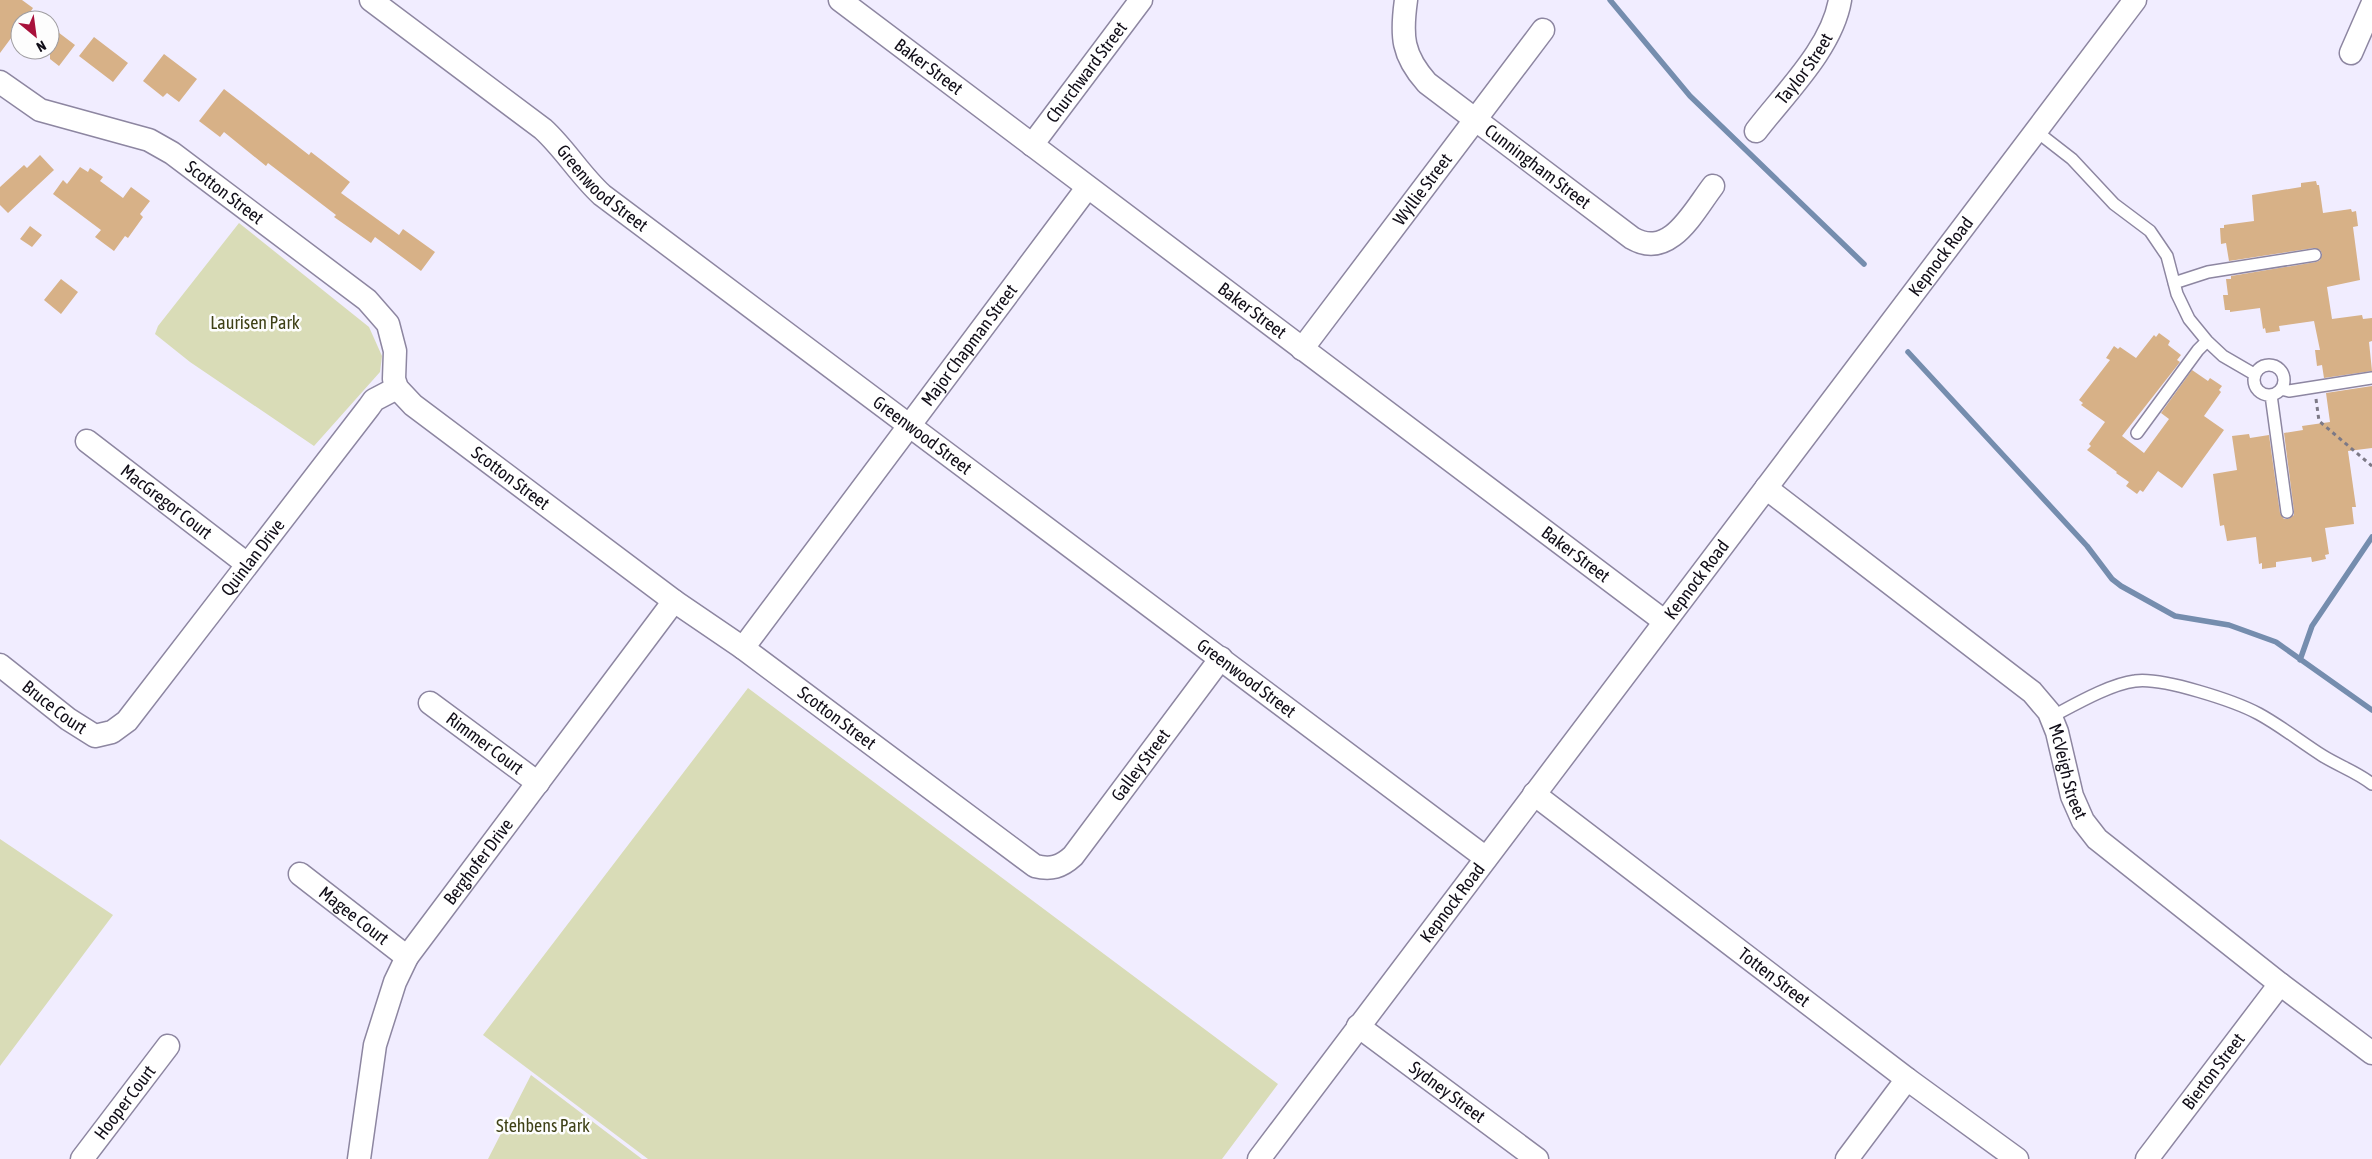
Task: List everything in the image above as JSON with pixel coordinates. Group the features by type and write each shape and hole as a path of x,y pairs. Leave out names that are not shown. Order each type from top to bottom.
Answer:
{"street":[{"name":"Greenwood Street","path":"371,0 543,129 586,180 602,195 1486,858"},
{"name":"Baker Street","path":"840,0 1664,621"},
{"name":"Churchward Street","path":"1032,145 1141,0"},
{"name":"Cunningham Street","path":"1406,0 1402,37 1403,65 1473,120 1632,238 1661,250 1669,239 1680,230 1713,186"},
{"name":"Taylor Street","path":"1756,131 1822,47 1833,27 1840,0"},
{"name":"Kepnock Road","path":"1259,1159 2135,0"},
{"path":"2351,53 2372,5"},
{"name":"Wyllie Street","path":"1302,349 1473,120 1543,30"},
{"name":"Scotton Street","path":"0,82 40,110 149,140 172,153 368,300 388,324 393,338 396,365 394,380 397,388 413,405 674,601 743,648 1026,860 1045,869 1056,868"},
{"name":"Major Chapman Street","path":"743,648 1087,188"},
{"name":"Quinlan Drive","path":"112,732 127,721 368,407 374,400 397,388"},
{"name":"MacGregor Court","path":"87,441 247,564"},
{"name":"McVeigh Street","path":"1766,488 2032,692 2051,717 2057,732 2072,796 2083,820 2097,839 2280,984 2372,1053"},
{"name":"Berghofer Drive","path":"359,1159 375,1044 395,982 407,957 674,601"},
{"name":"Galley Street","path":"1056,868 1066,863 1076,852 1220,658"},
{"name":"Bruce Court","path":"0,665 68,719 95,736 112,732"},
{"name":"Rimmer Court","path":"430,703 538,783"},
{"name":"Totten Street","path":"1534,794 1907,1078 2017,1159"},
{"name":"Magee Court","path":"300,874 407,957"},
{"name":"Bierton Street","path":"2147,1159 2280,984"},
{"name":"Sydney Street","path":"1358,1026 1537,1159"},
{"name":"Hooper Court","path":"82,1159 168,1046"},
{"path":"1847,1159 1907,1078"}],"lane":[{"path":"2036,131 2072,159 2114,204 2150,231 2160,243 2167,256 2174,282 2189,319 2207,341 2223,356 2254,374"},
{"path":"2174,282 2208,272 2315,255"},
{"path":"2137,433 2198,350 2207,341"},
{"path":"2264,365 2274,365 2283,375 2281,389 2270,395 2260,393 2254,385 2254,374 2264,365"},
{"path":"2281,389 2286,392 2372,378"},
{"path":"2270,395 2287,512"},
{"path":"2051,717 2094,695 2135,681 2168,684 2213,696 2258,713 2324,756 2361,775 2372,784"}],"path":[{"path":"2314,387 2319,421 2372,466"}],"green space":[{"name":"Laurisen Park","path":"239,223 369,327 382,356 380,372 314,446 190,362 155,334 158,326"},
{"path":"748,688 1278,1084 1222,1159 648,1159 483,1035"},
{"path":"0,839 113,915 0,1066"},
{"name":"Stehbens Park","path":"531,1075 642,1159 488,1159"}],"building":[{"path":"0,0 22,0 33,8 32,10 10,10 10,40 0,53"},
{"path":"60,34 75,45 59,66 51,60 60,60"},
{"path":"94,37 128,63 113,82 79,56"},
{"path":"164,54 197,79 179,102 167,93 163,97 143,81"},
{"path":"224,89 309,155 311,152 350,182 341,193 399,235 403,229 435,252 421,271 375,237 371,243 334,217 336,215 268,163 266,166 224,132 220,137 199,121"},
{"path":"40,155 54,170 8,213 0,205 0,187 24,165 27,168"},
{"path":"80,167 88,172 90,168 103,177 100,181 123,198 131,187 150,201 140,214 143,217 128,238 125,236 114,251 95,237 101,230 53,194 63,180 67,184"},
{"path":"2316,181 2317,185 2319,185 2323,213 2351,209 2352,212 2356,211 2358,226 2353,227 2360,280 2327,287 2332,319 2362,315 2363,319 2372,318 2372,341 2369,342 2372,371 2324,378 2322,365 2317,366 2315,350 2320,350 2314,321 2279,326 2280,331 2266,333 2265,328 2263,329 2260,308 2230,312 2230,310 2225,310 2223,295 2228,295 2226,279 2231,279 2231,276 2316,262 2320,260 2322,254 2320,250 2314,248 2229,261 2226,243 2221,244 2220,228 2224,228 2224,225 2254,221 2252,195 2301,187 2301,183"},
{"path":"30,226 42,235 32,247 20,239"},
{"path":"61,279 78,292 61,314 44,300"},
{"path":"2159,333 2170,341 2168,345 2181,355 2177,360 2180,362 2122,436 2144,453 2169,419 2161,413 2192,370 2208,381 2210,378 2222,386 2219,390 2221,392 2204,416 2224,430 2182,488 2158,471 2143,492 2140,490 2137,494 2126,486 2129,482 2087,450 2091,446 2089,444 2105,422 2081,405 2083,403 2079,400 2110,360 2106,358 2114,346 2118,349 2120,347 2136,358 2154,335 2156,337"},
{"path":"2372,386 2372,448 2348,451 2356,507 2352,507 2354,524 2325,528 2329,554 2325,555 2326,559 2312,562 2311,557 2276,562 2276,567 2262,569 2262,563 2259,564 2256,537 2227,541 2224,525 2220,526 2213,474 2237,470 2232,436 2249,434 2250,438 2269,435 2280,513 2284,519 2288,519 2294,515 2294,511 2284,433 2303,430 2302,426 2330,422 2326,393"}],"waterway":[{"path":"1610,0 1690,96 1864,264"},
{"path":"1908,352 2087,546 2112,579 2121,586 2175,616 2229,625 2276,642 2372,710"},
{"path":"2300,660 2312,626 2372,537"}]}
